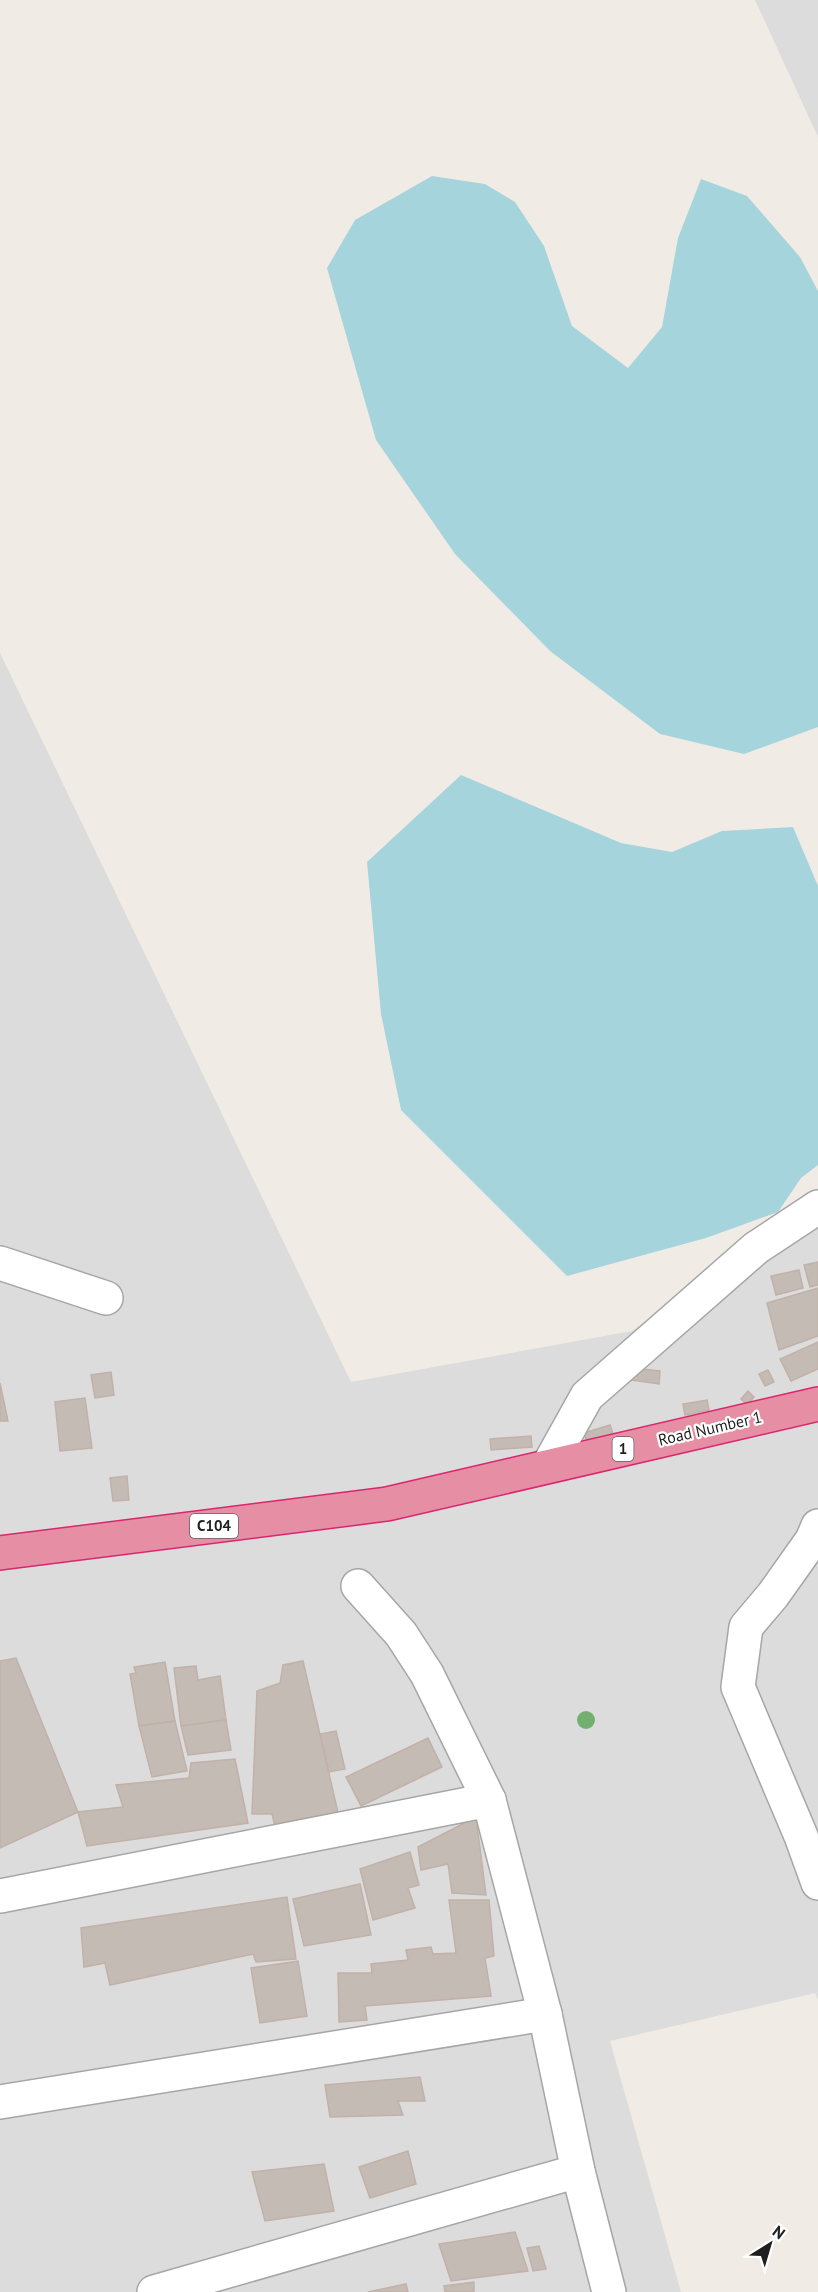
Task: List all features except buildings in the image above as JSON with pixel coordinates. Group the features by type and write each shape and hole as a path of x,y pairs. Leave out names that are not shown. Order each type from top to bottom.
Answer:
{"highway":[{"name":"Road Number 1","path":"428,1494 818,1404"},
{"name":"C104","path":"0,1553 310,1515 387,1504 428,1494"}],"street":[{"path":"548,1466 587,1396 756,1248 818,1208"},
{"path":"0,1263 106,1298"},
{"path":"818,1526 812,1540 786,1577 746,1627 738,1687 801,1836 818,1883"},
{"path":"358,1586 401,1634 427,1674 489,1800 545,2014 578,2171 609,2292"},
{"path":"0,1896 489,1800"},
{"path":"0,2102 545,2014"},
{"path":"154,2292 578,2171"}],"shaded area":[{"path":"755,0 818,0 818,137"},
{"path":"0,653 351,1382 632,1331 818,1196 818,2000 815,1993 610,2041 681,2292 0,2292"}],"water":[{"path":"432,176 485,184 515,202 544,246 572,326 628,368 662,327 678,238 701,179 747,196 800,257 818,291 818,727 744,754 660,734 550,651 455,554 376,440 327,268 355,220"},
{"path":"461,775 621,843 672,852 722,831 793,827 818,886 818,1165 801,1178 778,1212 706,1238 567,1276 401,1110 381,1014 367,862"}]}
